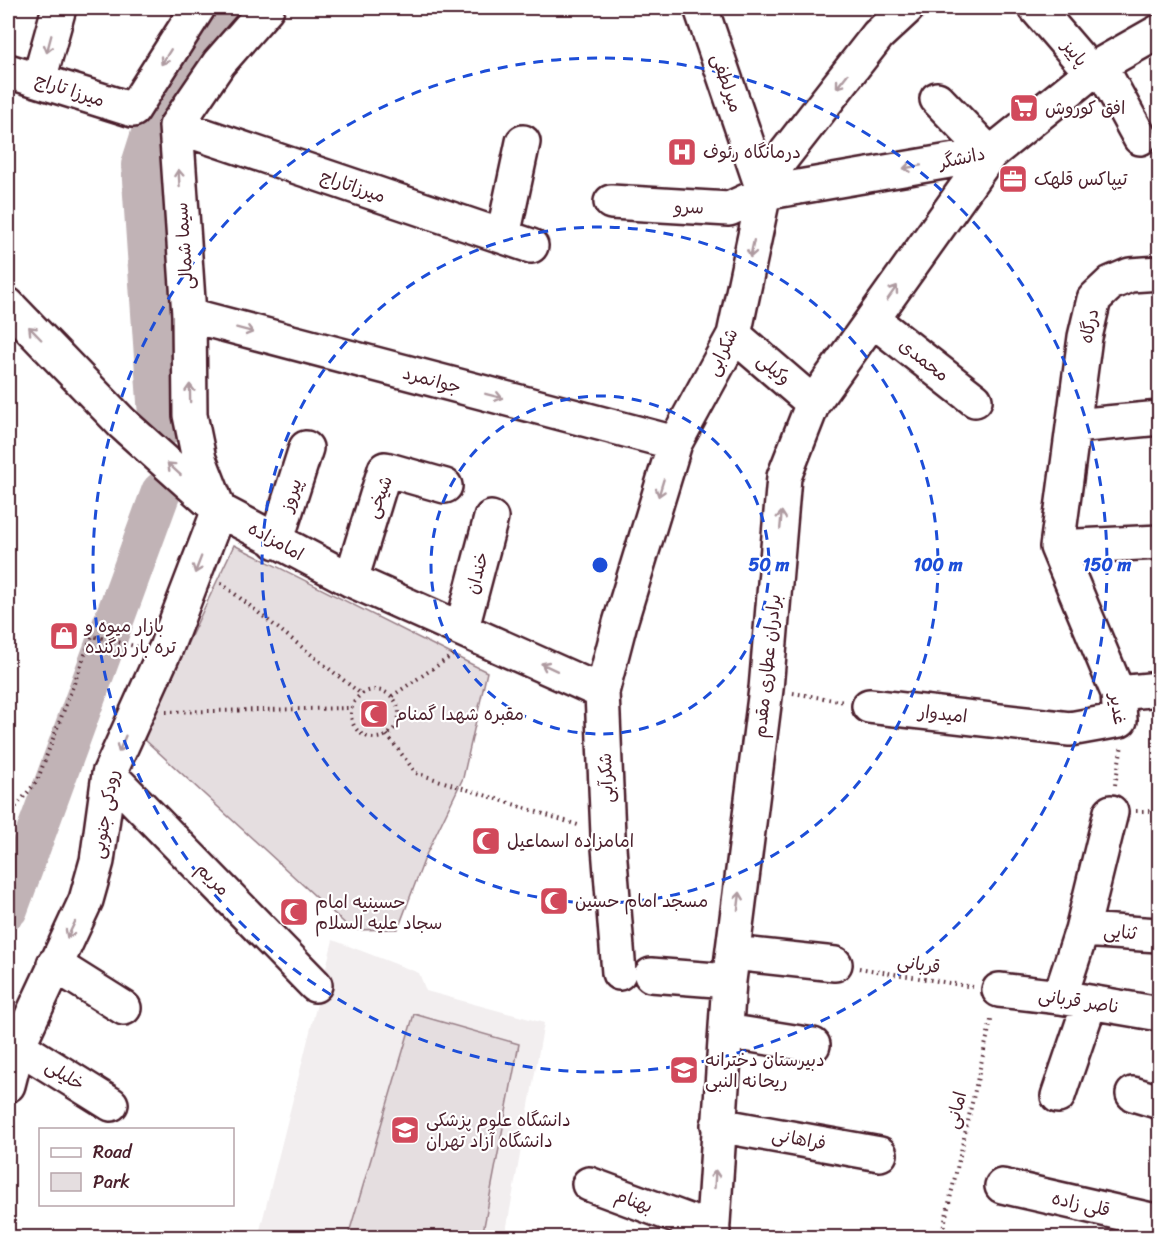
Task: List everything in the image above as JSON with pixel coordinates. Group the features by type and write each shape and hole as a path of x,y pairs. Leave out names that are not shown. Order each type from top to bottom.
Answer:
{"street":[{"path":"39,80 59,8"},
{"name":"میرزا تاراج","path":"8,71 133,110 198,8"},
{"path":"176,126 219,63 267,8"},
{"name":"میرلطفی","path":"701,8 764,193"},
{"name":"شکرابی","path":"602,692 620,623 675,443 734,335 764,193 775,167 877,21 907,8"},
{"name":"پاییز","path":"1036,8 1095,68 1140,138"},
{"name":"دانشگر","path":"764,193 990,154 1095,68 1160,31"},
{"path":"937,99 990,154"},
{"name":"میرزاتاراج","path":"176,126 517,241 523,142"},
{"name":"سیما شمالی","path":"176,126 189,315 190,415 199,459 219,510"},
{"name":"برادران عطاری مقدم","path":"712,1234 731,967 766,688 784,477 813,402 990,154"},
{"name":"سرو","path":"611,202 729,209 764,193"},
{"name":"درگاه","path":"1074,426 1085,337 1094,300 1111,283 1130,275 1160,273"},
{"name":"امامزاده","path":"8,305 122,423 219,510 351,580 602,692"},
{"name":"جوانمرد","path":"189,315 675,443"},
{"name":"محمدی","path":"873,320 975,399"},
{"name":"وکیلی","path":"734,335 813,402"},
{"path":"1074,426 1160,418"},
{"name":"غدیر","path":"1074,426 1058,547 1119,707"},
{"name":"پیروز","path":"276,542 306,448"},
{"name":"شیخی","path":"351,580 386,469 444,486"},
{"name":"رودکی جنوبی","path":"8,1085 18,1046 54,964 86,900 97,861 109,774 166,648 219,510"},
{"name":"خندان","path":"471,632 491,518"},
{"path":"1058,547 1160,542"},
{"name":"امیدوار","path":"869,706 1070,729 1160,689"},
{"name":"شکرآبی","path":"602,692 608,835 619,973"},
{"name":"مریم","path":"109,774 315,985"},
{"path":"1058,1096 1075,999 1082,930 1111,812"},
{"name":"ثنایی","path":"1082,930 1158,935"},
{"path":"54,964 124,1008"},
{"path":"651,975 731,967 835,964"},
{"name":"ناصر قربانی","path":"999,990 1075,999 1160,1014"},
{"path":"726,1031 813,1045"},
{"name":"خلیلی","path":"18,1046 111,1104"},
{"name":"فراهانی","path":"718,1125 880,1154"},
{"name":"بهنام","path":"589,1184 712,1234"},
{"name":"قلی زاده","path":"1002,1186 1160,1222"}],"path":[{"path":"198,565 361,694"},
{"path":"392,696 471,632"},
{"path":"8,816 37,780 92,636 126,646"},
{"path":"766,688 869,706"},
{"path":"377,690 392,696 396,702 399,717 393,730 387,735 371,738 364,735 353,724 351,708 361,694 377,690"},
{"name":"غدیر","path":"1111,812 1122,746 1119,707"},
{"path":"135,713 351,708"},
{"path":"387,735 416,773 608,835"},
{"name":"قربانی","path":"835,964 999,990"},
{"name":"امانی","path":"941,1238 999,990"}],"shaded area":[{"name":"دانشگاه علوم پزشکی دانشگاه آزاد تهران","path":"333,940 419,973 426,991 544,1023 505,1237 258,1238"}],"green space":[{"path":"234,545 487,672 463,778 426,855 398,929 352,930 143,738"},
{"path":"414,1014 519,1044 482,1237 361,1238 349,1233"}],"waterway":[{"path":"159,431 141,165 155,121 220,8"},
{"path":"8,909 161,492"}],"place":[{"name":"افق کوروش","path":"1024,108"},
{"name":"درمانگاه رئوف","path":"682,152"},
{"name":"تیپاکس قلهک","path":"1013,179"},
{"name":"بازار میوه و تره بار زرگنده","path":"64,636"},
{"name":"مقبره شهدا گمنام","path":"374,714"},
{"name":"امامزاده اسماعیل","path":"486,841"},
{"name":"مسجد امام حسین","path":"554,901"},
{"name":"حسینیه امام سجاد علیه السلام","path":"294,912"},
{"name":"دبیرستان دخترانه ریحانه النبی","path":"684,1070"},
{"name":"دانشگاه علوم پزشکی دانشگاه آزاد تهران","path":"405,1130"}]}
